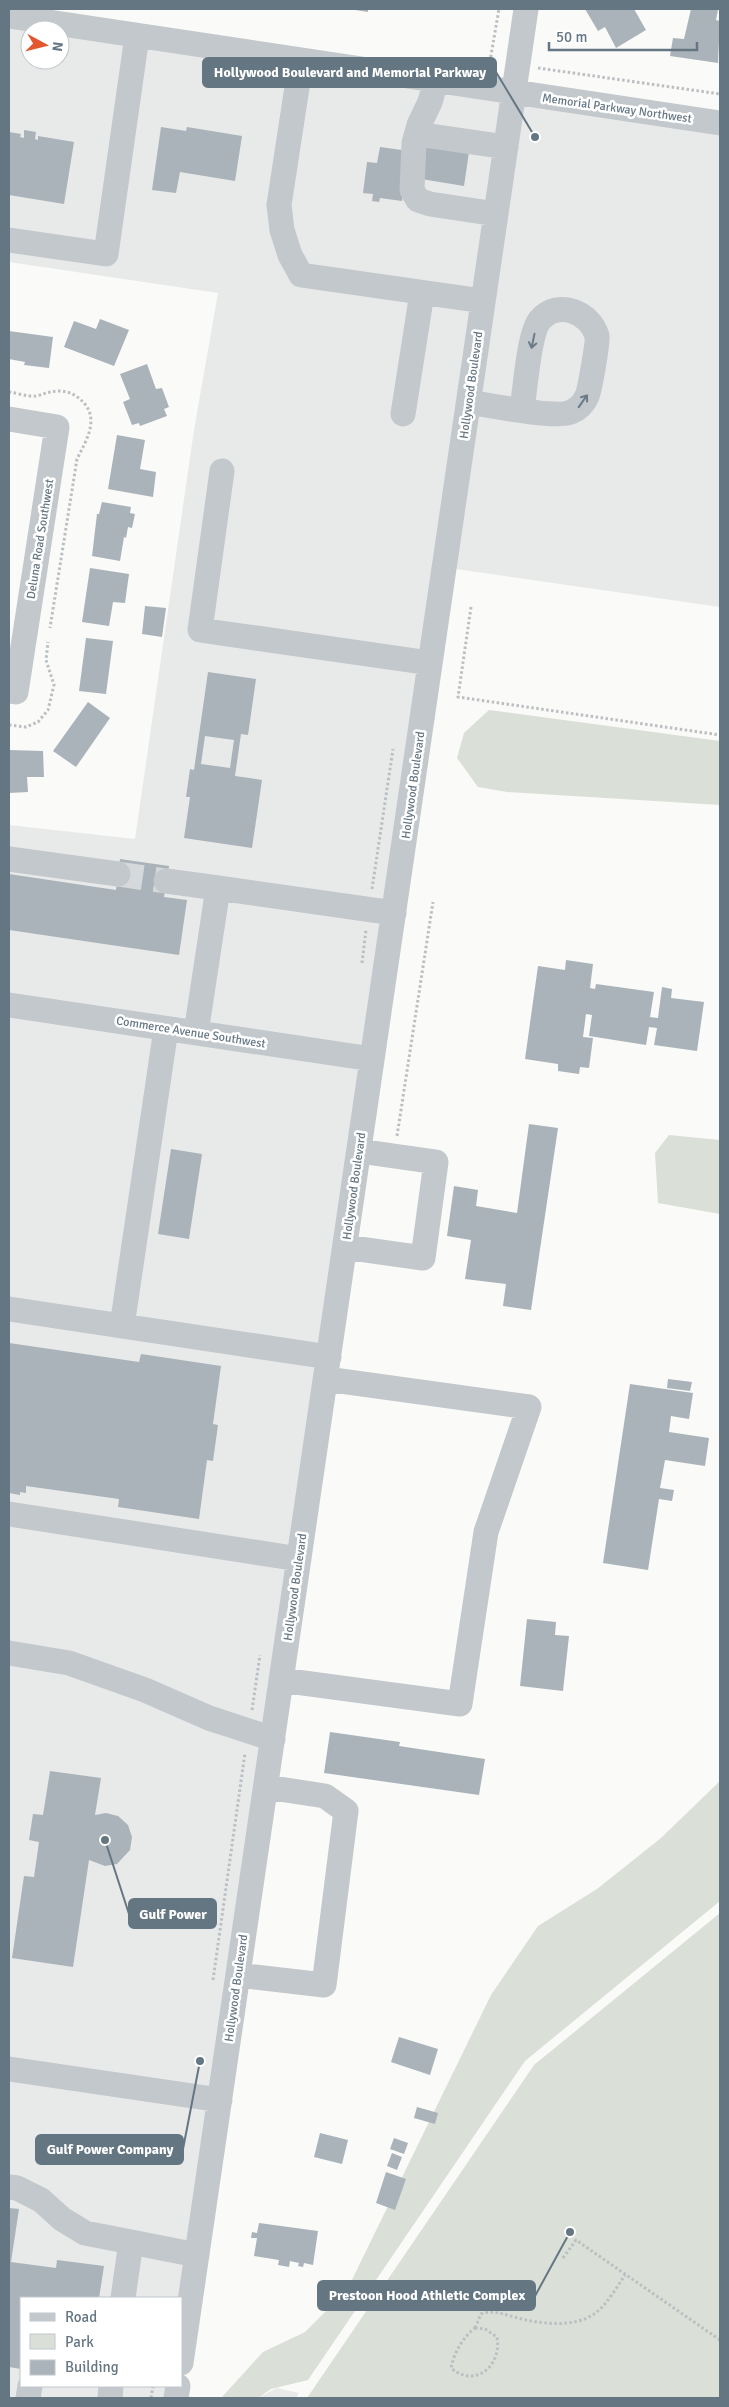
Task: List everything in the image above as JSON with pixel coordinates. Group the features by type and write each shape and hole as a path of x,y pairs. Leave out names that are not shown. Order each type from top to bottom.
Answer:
{"street":[{"name":"Hollywood Boulevard","path":"182,2357 526,9"},
{"name":"Memorial Parkway Northwest","path":"9,16 720,124"},
{"path":"9,240 106,254 137,36"},
{"path":"300,61 279,205 282,230 290,255 301,275 483,301"},
{"path":"436,81 417,134 411,178 412,190 418,200 430,204 496,214"},
{"path":"417,134 506,147"},
{"path":"404,414 422,293"},
{"path":"469,402 522,410"},
{"name":"Deluna Road Southwest","path":"9,419 57,427 16,692 9,691"},
{"path":"222,471 200,630 430,662"},
{"path":"9,859 118,874"},
{"path":"166,881 394,913"},
{"path":"196,1033 218,888"},
{"name":"Commerce Avenue Southwest","path":"9,1005 372,1059"},
{"path":"122,1326 166,1028"},
{"path":"345,1247 423,1258 436,1162 359,1151"},
{"path":"9,1309 122,1326 530,1407 486,1532 460,1704 281,1680"},
{"path":"9,1514 299,1559"},
{"path":"9,1653 69,1663 144,1690 209,1718 273,1738"},
{"path":"238,1974 324,1985 346,1811 325,1796 266,1787"},
{"path":"9,2069 220,2100"},
{"path":"9,2187 16,2188 42,2200 62,2219 86,2233 197,2255"},
{"path":"123,2297 131,2242"}],"path":[{"path":"471,607 458,697 720,735"},
{"path":"394,1156 433,902"},
{"path":"563,2258 576,2240 720,2340"},
{"path":"475,2328 485,2329 497,2337 499,2345 489,2369 476,2375 458,2374 451,2368 453,2358 467,2334 475,2328 481,2314 489,2311 521,2319 568,2323 593,2315 604,2304 625,2275"}],"shaded area":[{"path":"9,27 20,29 20,70 70,70 70,36 501,102 363,1048 9,995 9,825 135,839 194,430 218,293 9,262"},
{"path":"524,105 720,134 720,607 456,569"},
{"path":"9,1015 360,1067 179,2297 20,2297 20,2387 166,2387 164,2398 9,2398"},
{"path":"277,2388 299,2393 296,2398 258,2398"}],"green space":[{"path":"489,710 720,741 720,805 507,792 478,787 457,758 464,733"},
{"path":"669,1135 720,1140 720,1214 658,1203 655,1153"},
{"path":"720,1781 720,1901 525,2061 308,2380 271,2389 258,2398 221,2398 263,2352 305,2332 347,2290 491,1995 538,1926 597,1889 661,1838"},
{"path":"720,1913 720,2398 307,2398 534,2065"}],"building":[{"path":"349,9 368,9 368,12"},
{"path":"585,9 634,9 646,30 616,48 605,27 598,31"},
{"path":"691,9 718,10 716,20 720,21 718,63 670,56 673,38 684,39"},
{"path":"161,127 186,131 187,127 242,136 235,181 180,172 176,193 152,190"},
{"path":"24,130 36,132 35,139 38,140 38,136 74,142 64,204 9,195 9,132 21,134 20,137 24,138"},
{"path":"421,144 469,152 464,186 415,178"},
{"path":"380,147 409,151 402,201 380,198 379,202 372,201 373,194 363,193 367,162 377,163"},
{"path":"100,319 129,330 114,366 64,347 74,321 96,329"},
{"path":"9,331 53,337 49,368 24,365 25,362 9,359"},
{"path":"147,364 156,389 162,388 169,407 164,409 167,416 140,426 139,423 132,425 123,402 130,399 120,374"},
{"path":"117,435 145,440 140,469 156,472 153,497 108,489"},
{"path":"102,502 131,507 130,513 135,514 132,528 128,527 126,538 124,537 120,561 92,556 97,514 99,514"},
{"path":"90,568 129,574 125,603 113,602 109,626 82,622"},
{"path":"145,606 166,608 162,637 142,634"},
{"path":"86,638 113,641 106,694 79,691"},
{"path":"208,672 256,679 248,735 241,734 235,776 262,780 252,848 184,838 190,797 186,797 190,769 194,770","holes":["205,736 234,740 230,768 201,764"]},
{"path":"88,702 110,718 76,767 53,751"},
{"path":"9,750 43,751 44,777 27,777 28,792 9,793"},
{"path":"120,859 169,866 164,897 187,900 179,955 9,930 9,874 116,890"},
{"path":"566,960 593,964 590,988 595,989 596,984 654,992 650,1017 658,1018 662,987 672,989 671,998 704,1002 697,1051 654,1045 657,1028 649,1027 646,1045 589,1036 592,1015 586,1014 583,1037 593,1038 589,1068 580,1067 579,1074 558,1071 558,1064 525,1059 538,966 565,970"},
{"path":"529,1124 558,1128 531,1310 503,1306 506,1284 465,1279 471,1240 447,1236 454,1186 478,1190 476,1206 517,1213"},
{"path":"171,1149 202,1154 189,1239 158,1234"},
{"path":"9,1343 139,1362 141,1354 221,1366 213,1424 218,1425 213,1461 207,1460 199,1519 118,1507 119,1499 26,1486 26,1493 20,1492 20,1495 9,1493"},
{"path":"668,1379 692,1382 690,1391 667,1388"},
{"path":"630,1384 693,1393 689,1419 671,1416 669,1432 709,1438 705,1466 665,1460 660,1488 674,1490 672,1501 659,1499 648,1570 603,1563"},
{"path":"527,1619 556,1622 555,1635 569,1636 563,1691 520,1686"},
{"path":"330,1732 400,1742 399,1746 485,1759 479,1795 324,1773"},
{"path":"50,1771 101,1778 95,1815 106,1813 118,1816 128,1825 132,1837 130,1850 117,1864 105,1866 89,1860 73,1967 12,1958 24,1876 34,1877 39,1842 29,1840 33,1814 43,1815"},
{"path":"399,2037 438,2049 430,2075 391,2062"},
{"path":"417,2107 438,2113 435,2124 414,2118"},
{"path":"320,2133 348,2140 342,2164 314,2157"},
{"path":"394,2138 408,2143 404,2154 390,2149"},
{"path":"392,2153 402,2157 397,2170 387,2166"},
{"path":"386,2172 406,2179 395,2210 376,2203"},
{"path":"9,2208 19,2209 11,2262 56,2268 57,2260 104,2266 99,2297 20,2297 20,2369 9,2367"},
{"path":"259,2223 318,2231 313,2265 304,2263 303,2267 298,2266 299,2263 290,2261 289,2267 278,2265 279,2260 254,2256 257,2238 251,2238 252,2232 257,2233"}],"tunnel":[{"path":"118,874 166,881"}],"place":[{"name":"Hollywood Boulevard and Memorial Parkway","path":"535,137"},
{"name":"Gulf Power","path":"105,1840"},
{"name":"Gulf Power Company","path":"200,2061"},
{"name":"Prestoon Hood Athletic Complex","path":"570,2232"}]}
